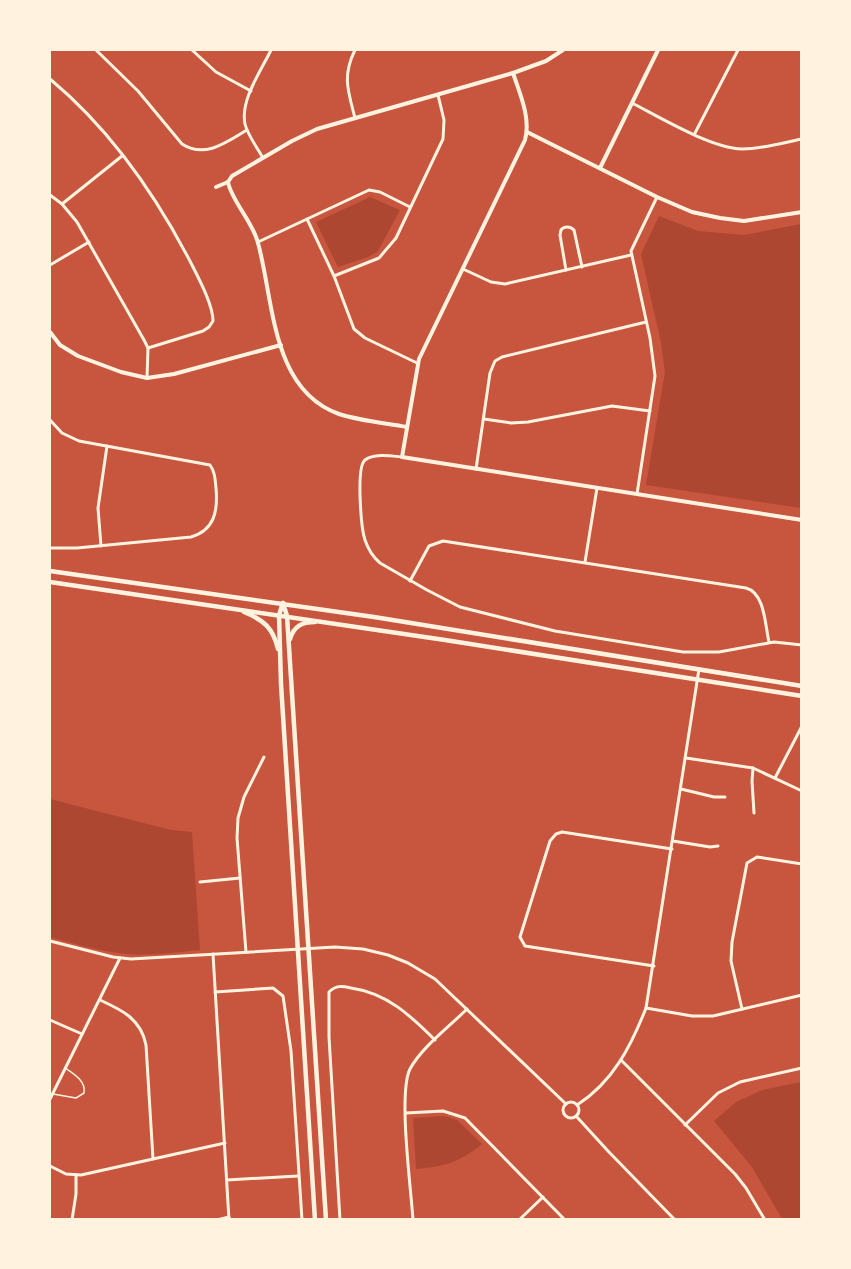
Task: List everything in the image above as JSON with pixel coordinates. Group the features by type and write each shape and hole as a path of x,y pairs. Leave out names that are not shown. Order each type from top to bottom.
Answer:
{"main road":[{"path":"50,571 283,603 801,686"},
{"path":"50,582 329,622 801,696"},
{"path":"283,603 279,615 280,661 315,1220"},
{"path":"283,603 287,616 289,642 326,1220"},
{"path":"235,608 259,617 268,625 275,637 280,661"},
{"path":"289,642 293,631 302,624 329,622"}],"street":[{"path":"96,50 126,78 182,144 200,151 215,148 247,130"},
{"path":"192,50 221,76 251,91"},
{"path":"263,158 247,130 244,119 251,91 271,50"},
{"path":"355,50 346,77 355,118"},
{"path":"216,187 308,133 513,73 546,61 563,50"},
{"path":"600,168 658,50"},
{"path":"695,134 738,50"},
{"path":"402,458 417,363 518,159 527,132 525,115 513,73"},
{"path":"50,79 87,114 122,156 168,220 200,281 213,318 209,327 203,331 148,348"},
{"path":"334,276 367,264 383,254 396,238 443,139 444,120 438,94"},
{"path":"632,103 718,145 740,149 801,139"},
{"path":"527,132 692,212 732,220 765,219 801,212"},
{"path":"62,204 122,156"},
{"path":"228,182 258,242 281,345 296,381 320,404 340,414 407,427"},
{"path":"258,242 358,194 373,190 384,193 410,207"},
{"path":"50,195 62,204 77,222 148,348 147,378"},
{"path":"637,494 654,385 654,366 631,255 632,248 657,197"},
{"path":"307,219 334,276 349,321 356,331 372,342 417,363"},
{"path":"566,270 560,235 561,230 569,227 574,230 582,267"},
{"path":"50,265 89,242"},
{"path":"463,268 491,282 502,284 631,255"},
{"path":"476,469 491,368 498,359 646,322"},
{"path":"50,332 60,345 78,356 121,372 147,378 174,374 281,345"},
{"path":"484,419 511,423 528,422 608,406 650,411"},
{"path":"50,420 57,429 72,438 210,465 215,473 218,504 213,521 197,535 101,546 50,548"},
{"path":"101,546 98,508 106,446"},
{"path":"801,520 402,458 369,458 363,462 360,470 364,538 372,555 380,563 446,601 476,612 555,632 683,652 719,652 770,643 801,645"},
{"path":"585,562 597,488"},
{"path":"410,581 429,546 439,541 585,562 750,590 757,594 759,599 770,643"},
{"path":"578,1105 594,1092 622,1061 633,1043 646,1008 699,669"},
{"path":"775,778 801,726"},
{"path":"246,952 237,838 238,815 244,797 264,758"},
{"path":"686,758 753,768 801,791"},
{"path":"753,768 754,813"},
{"path":"681,789 714,797 726,796"},
{"path":"654,966 525,946 520,937 549,841 556,834 562,832 672,849"},
{"path":"673,841 710,847 718,846"},
{"path":"742,1009 731,961 732,942 747,863 757,857 801,864"},
{"path":"200,882 240,878"},
{"path":"50,941 120,958 142,959 335,947 380,953 408,963 435,979 566,1104"},
{"path":"213,954 229,1218 217,1220"},
{"path":"50,1099 120,958"},
{"path":"340,1220 329,1037 329,992 333,988 342,987 378,996 407,1013 435,1040"},
{"path":"215,992 273,988 283,996 291,1051 302,1220"},
{"path":"646,1008 692,1016 713,1016 801,994"},
{"path":"100,1000 131,1017 139,1025 145,1038 153,1159"},
{"path":"413,1220 405,1086 409,1070 419,1056 467,1009"},
{"path":"50,1020 82,1035"},
{"path":"622,1061 741,1181 765,1220"},
{"path":"685,1125 718,1093 740,1082 801,1068"},
{"path":"566,1104 573,1102 578,1105"},
{"path":"566,1104 565,1114 569,1117 576,1116"},
{"path":"576,1116 579,1111 578,1105"},
{"path":"406,1113 443,1111 465,1118 566,1220"},
{"path":"576,1116 675,1220"},
{"path":"50,1166 66,1174 76,1175 225,1143"},
{"path":"72,1220 76,1175"},
{"path":"228,1180 298,1176"},
{"path":"519,1220 543,1197"}],"lane":[{"path":"52,1093 76,1098 84,1093 85,1086 81,1080 65,1068"}],"shaded area":[{"path":"370,197 400,210 378,251 368,257 338,267 316,222"},
{"path":"659,216 698,231 744,235 801,224 801,508 646,485 665,372 661,343 641,254"},
{"path":"50,799 171,830 192,832 200,950 128,954 98,950 50,937"},
{"path":"801,1082 801,1218 782,1219 752,1167 714,1121 736,1102 762,1090"},
{"path":"444,1116 457,1120 482,1144 466,1156 451,1162 416,1169 413,1118"}]}
